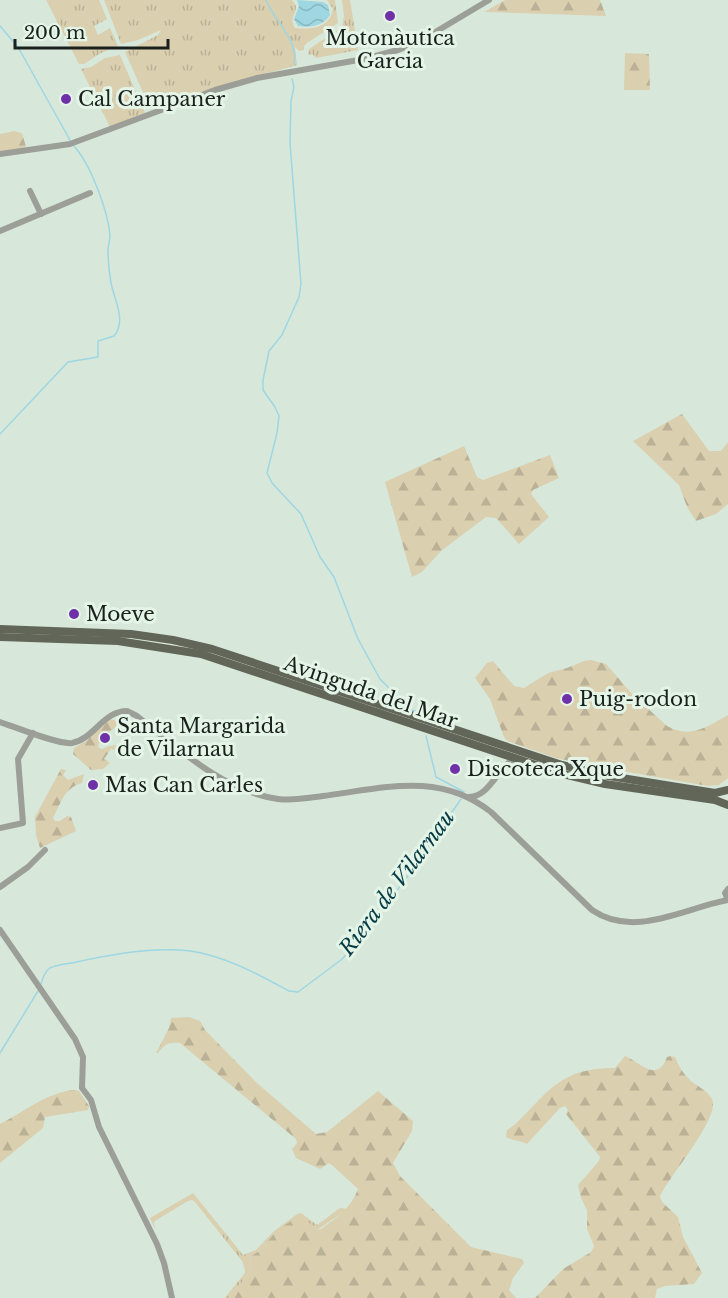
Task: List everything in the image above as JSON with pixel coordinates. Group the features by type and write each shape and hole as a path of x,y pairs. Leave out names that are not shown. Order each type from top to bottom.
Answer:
{"main road":[{"name":"Avinguda del Mar","path":"0,629 131,634 173,640 238,656 562,765 609,776 715,793 728,790"},
{"name":"Avinguda del Mar","path":"0,637 118,641 201,654 563,774 605,784 715,800 728,805"},
{"path":"728,798 728,805"}],"street":[{"path":"0,154 72,144 215,90 257,78 364,59 398,50 417,43 489,0"},
{"path":"30,191 41,214"},
{"path":"0,231 90,193"},
{"path":"0,722 69,744 87,736 111,715 127,711 137,716 208,771 236,785 270,797 299,799 414,785 440,787 468,797 483,806 592,910 613,921 639,922 728,900 725,893 728,889"},
{"path":"0,828 23,823 18,759 33,733"},
{"path":"497,752 505,759 505,765"},
{"path":"483,806 480,801 482,794 505,765 516,758"},
{"path":"468,797 482,794"},
{"path":"0,887 32,864 45,850"},
{"path":"0,930 81,1050 83,1057 82,1088 91,1100 99,1127 157,1244 172,1298"}],"green space":[{"path":"46,0 99,0 107,19 94,26 98,35 110,28 118,46 84,64 79,64"},
{"path":"104,0 292,0 296,6 293,25 295,28 307,29 324,24 328,20 333,9 327,0 335,0 338,23 307,43 304,50 299,51 295,47 297,65 184,97 151,110 125,52 158,35 161,30 138,40 121,44"},
{"path":"342,0 350,0 358,50 316,58 312,54 308,55 309,49 342,27 344,16"},
{"path":"505,0 600,0 606,16 484,12"},
{"path":"625,53 649,54 650,90 624,90"},
{"path":"120,55 145,113 110,127 81,69 91,67 105,58"},
{"path":"14,131 22,133 26,147 0,153 0,134"},
{"path":"682,414 709,451 721,451 728,442 728,504 716,514 696,521 687,507 679,485 633,441"},
{"path":"464,446 477,477 483,480 550,455 559,478 533,490 531,494 549,517 519,544 496,518 486,517 441,551 422,572 412,577 385,482"},
{"path":"591,660 606,664 633,695 667,726 675,730 698,730 728,715 728,778 719,785 708,786 587,765 556,758 507,741 490,699 475,678 487,663 493,661 514,686 524,688 548,673"},
{"path":"110,719 121,722 104,736 98,747 102,749 114,745 122,746 134,750 136,754 111,749 104,759 110,763 103,769 91,770 73,754 74,748 86,741"},
{"path":"61,769 66,770 63,775 68,780 84,774 82,783 67,792 53,818 55,821 60,821 67,816 71,817 76,831 40,848 36,835 35,817"},
{"path":"189,1017 200,1021 205,1030 257,1083 316,1134 327,1132 378,1091 413,1121 412,1131 393,1163 400,1176 471,1247 522,1259 524,1263 513,1278 509,1290 516,1298 229,1298 247,1275 251,1256 261,1250 276,1231 300,1215 317,1230 321,1229 348,1207 358,1189 329,1163 320,1169 296,1158 292,1149 297,1143 296,1139 180,1043 167,1044 156,1053 169,1028 171,1018"},
{"path":"625,1056 653,1070 663,1065 667,1057 675,1057 686,1076 712,1099 713,1108 709,1120 660,1197 662,1202 678,1217 683,1237 702,1273 694,1284 665,1286 657,1289 655,1298 535,1298 563,1269 591,1252 594,1246 587,1229 587,1210 578,1185 600,1157 566,1114 568,1110 565,1106 560,1108 527,1144 506,1137 507,1130 561,1081 590,1070 615,1068"},
{"path":"72,1090 79,1091 89,1106 88,1110 45,1117 43,1128 0,1163 0,1124 43,1100"},
{"path":"193,1193 243,1255 256,1250 273,1232 297,1214 301,1213 317,1225 340,1208 348,1209 317,1230 300,1216 277,1231 261,1250 251,1256 251,1264 245,1279 229,1298 225,1298 245,1272 242,1261 195,1202 188,1201 158,1219 154,1222 155,1229 150,1218"}],"water":[{"path":"297,0 323,2 328,5 330,15 324,22 316,25 298,26 294,19 299,6"}],"waterway":[{"path":"266,0 293,47 294,64"},
{"path":"0,26 18,47 71,142"},
{"path":"292,79 294,87 291,101 290,143 301,284 299,297 282,335 269,351 263,380 263,390 279,416 267,473 272,483 301,514 320,557 334,577 358,639 380,679 411,710 428,717"},
{"path":"0,434 68,362 98,357 98,341 114,336 118,330 120,317 110,275 109,226 98,189 87,165 74,146"},
{"name":"Riera de Vilarnau","path":"426,736 436,777 464,792"},
{"name":"Riera de Vilarnau","path":"41,984 46,971 58,965 122,953 177,950 220,958 289,991 298,992 351,950 405,880 461,799"},
{"name":"Riera de Vilarnau","path":"0,1053 38,991"}],"place":[{"name":"Motonàutica Garcia","path":"390,16"},
{"name":"Cal Campaner","path":"66,99"},
{"name":"Moeve","path":"74,614"},
{"name":"Puig-rodon","path":"567,699"},
{"name":"Santa Margarida de Vilarnau","path":"105,738"},
{"name":"Discoteca Xque","path":"455,769"},
{"name":"Mas Can Carles","path":"93,785"}]}
